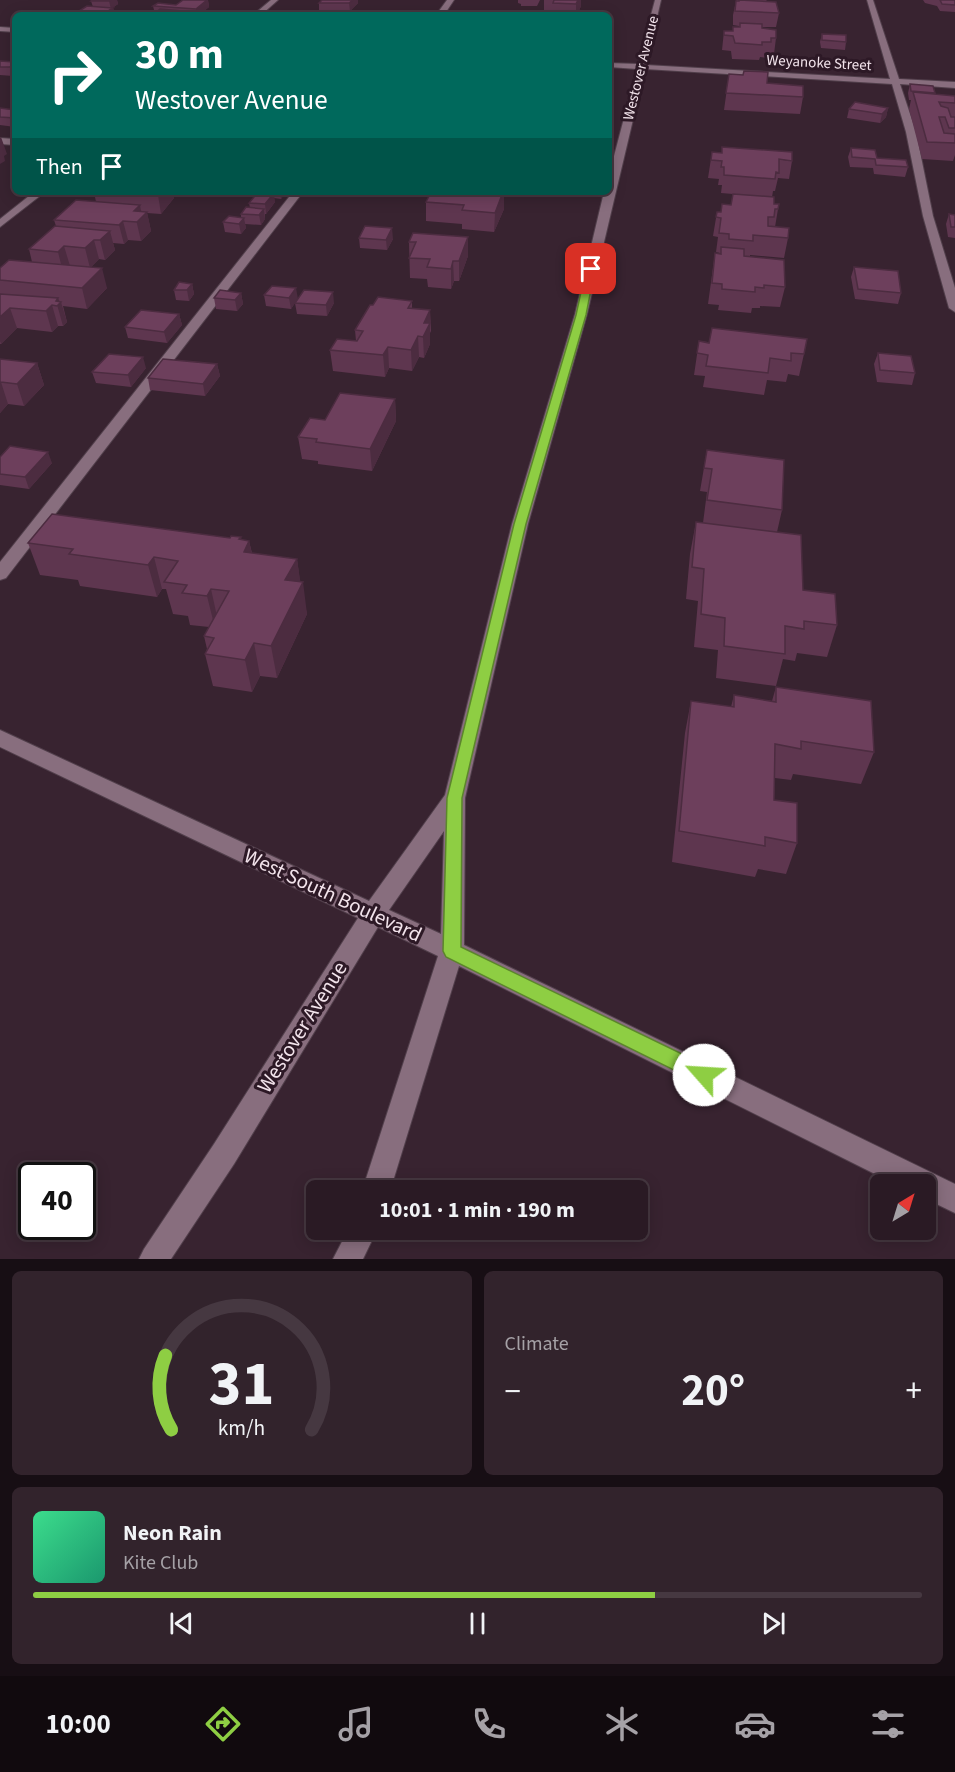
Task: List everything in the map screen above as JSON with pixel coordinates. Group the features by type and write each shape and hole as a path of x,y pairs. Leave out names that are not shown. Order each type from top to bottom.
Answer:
{"street":[{"path":"261,12 275,0"},
{"name":"Westover Avenue","path":"612,187 658,0"},
{"path":"870,0 910,132 928,216 955,308"},
{"name":"Weyanoke Street","path":"612,65 955,85"},
{"path":"0,225 36,195"},
{"path":"0,574 296,195"},
{"name":"Westover Avenue","path":"379,1180 452,951 454,798 520,524 581,315 610,195"},
{"name":"West South Boulevard","path":"0,738 452,951 955,1199"},
{"name":"Westover Avenue","path":"154,1259 224,1154 373,914 454,798"},
{"path":"348,1259 358,1240"}],"building":[{"path":"183,0 207,0 196,9 153,6 158,3 176,5"},
{"path":"322,0 353,0 349,3 319,3"},
{"path":"554,0 578,0 576,4 553,3"},
{"path":"940,0 955,0 955,5 942,4"},
{"path":"736,1 776,2 779,13 735,11"},
{"path":"87,6 113,8 107,12 79,11"},
{"path":"160,9 194,12 156,12"},
{"path":"740,23 762,24 762,28 776,30 776,38 771,38 771,42 762,42 762,45 735,43 733,36 724,35 724,31 733,31 733,27 740,27"},
{"path":"822,34 846,35 846,42 822,40"},
{"path":"0,61 12,62 10,67 0,67"},
{"path":"744,71 768,72 767,83 803,86 803,97 726,93 729,74 743,75"},
{"path":"910,84 933,86 935,93 911,91"},
{"path":"913,92 955,96 955,103 939,102 941,106 948,108 951,117 955,117 955,128 949,128 945,117 939,117 944,133 955,134 955,143 927,142"},
{"path":"855,102 888,108 882,114 849,109"},
{"path":"0,108 12,110 12,118 0,117"},
{"path":"722,147 792,152 792,161 779,159 779,173 776,172 775,179 724,175 724,167 721,167 722,161 711,160 712,152 722,153"},
{"path":"851,148 875,150 877,158 906,160 908,167 876,165 875,159 852,157"},
{"path":"733,194 774,197 774,204 779,204 778,209 775,209 774,217 768,217 768,226 789,228 788,238 753,235 753,241 729,239 729,234 719,233 721,218 716,217 717,212 721,212 722,204 731,205"},
{"path":"256,195 272,195 265,204 249,203"},
{"path":"430,195 502,195 495,213 462,210 464,205 426,202"},
{"path":"76,200 140,205 134,211 147,212 137,222 123,221 119,225 54,220"},
{"path":"246,207 264,209 259,215 241,214"},
{"path":"949,214 955,215 955,227 951,227"},
{"path":"229,216 244,218 239,224 223,222"},
{"path":"55,226 110,231 100,240 94,240 85,248 64,246 58,252 29,249"},
{"path":"365,226 392,228 386,240 359,238"},
{"path":"413,233 468,237 459,261 453,261 451,269 427,267 430,259 409,258 416,242 409,242"},
{"path":"721,247 744,249 744,256 784,260 785,287 764,285 764,288 755,287 755,292 722,289 722,284 712,283 715,253 721,254"},
{"path":"9,260 102,268 82,288 0,280 0,268"},
{"path":"854,267 898,271 901,293 858,289"},
{"path":"179,282 192,284 187,290 174,290"},
{"path":"272,286 296,288 289,298 264,295"},
{"path":"220,290 241,293 235,300 214,298"},
{"path":"304,290 333,292 326,305 295,303"},
{"path":"0,294 58,298 56,301 61,302 57,306 52,305 46,311 10,308 0,317"},
{"path":"378,297 412,301 408,308 430,310 424,323 430,323 423,337 418,336 411,350 388,347 383,355 330,350 337,339 357,341 363,331 355,330 370,305 373,305"},
{"path":"141,310 179,314 164,332 125,327"},
{"path":"712,328 807,339 804,354 791,353 791,361 770,358 768,373 706,366 708,355 697,353 699,341 709,343"},
{"path":"878,353 911,356 915,373 880,370"},
{"path":"109,354 143,357 128,375 92,372"},
{"path":"0,359 37,363 17,384 0,383"},
{"path":"163,359 217,364 203,384 148,378"},
{"path":"340,393 395,399 370,449 316,442 317,439 298,437 310,418 325,420"},
{"path":"10,446 48,452 25,477 0,474 0,457"},
{"path":"707,450 784,460 782,510 707,500 712,469 704,468"},
{"path":"52,514 230,538 231,536 241,537 239,539 249,541 244,552 297,559 285,580 303,582 271,646 254,643 245,660 205,654 214,638 204,636 229,591 211,589 207,596 182,593 187,585 164,582 178,561 154,557 148,565 69,554 73,549 28,543"},
{"path":"696,522 801,535 803,590 835,594 837,625 804,621 804,629 785,626 785,654 724,646 725,618 701,614 704,569 692,567"},
{"path":"776,687 871,701 874,752 801,741 801,749 775,744 774,800 797,803 797,843 765,837 765,846 679,831 691,701 734,707 734,695 776,702"}],"route":[{"path":"591,269 581,315 520,524 454,798 452,951 704,1075"}]}
